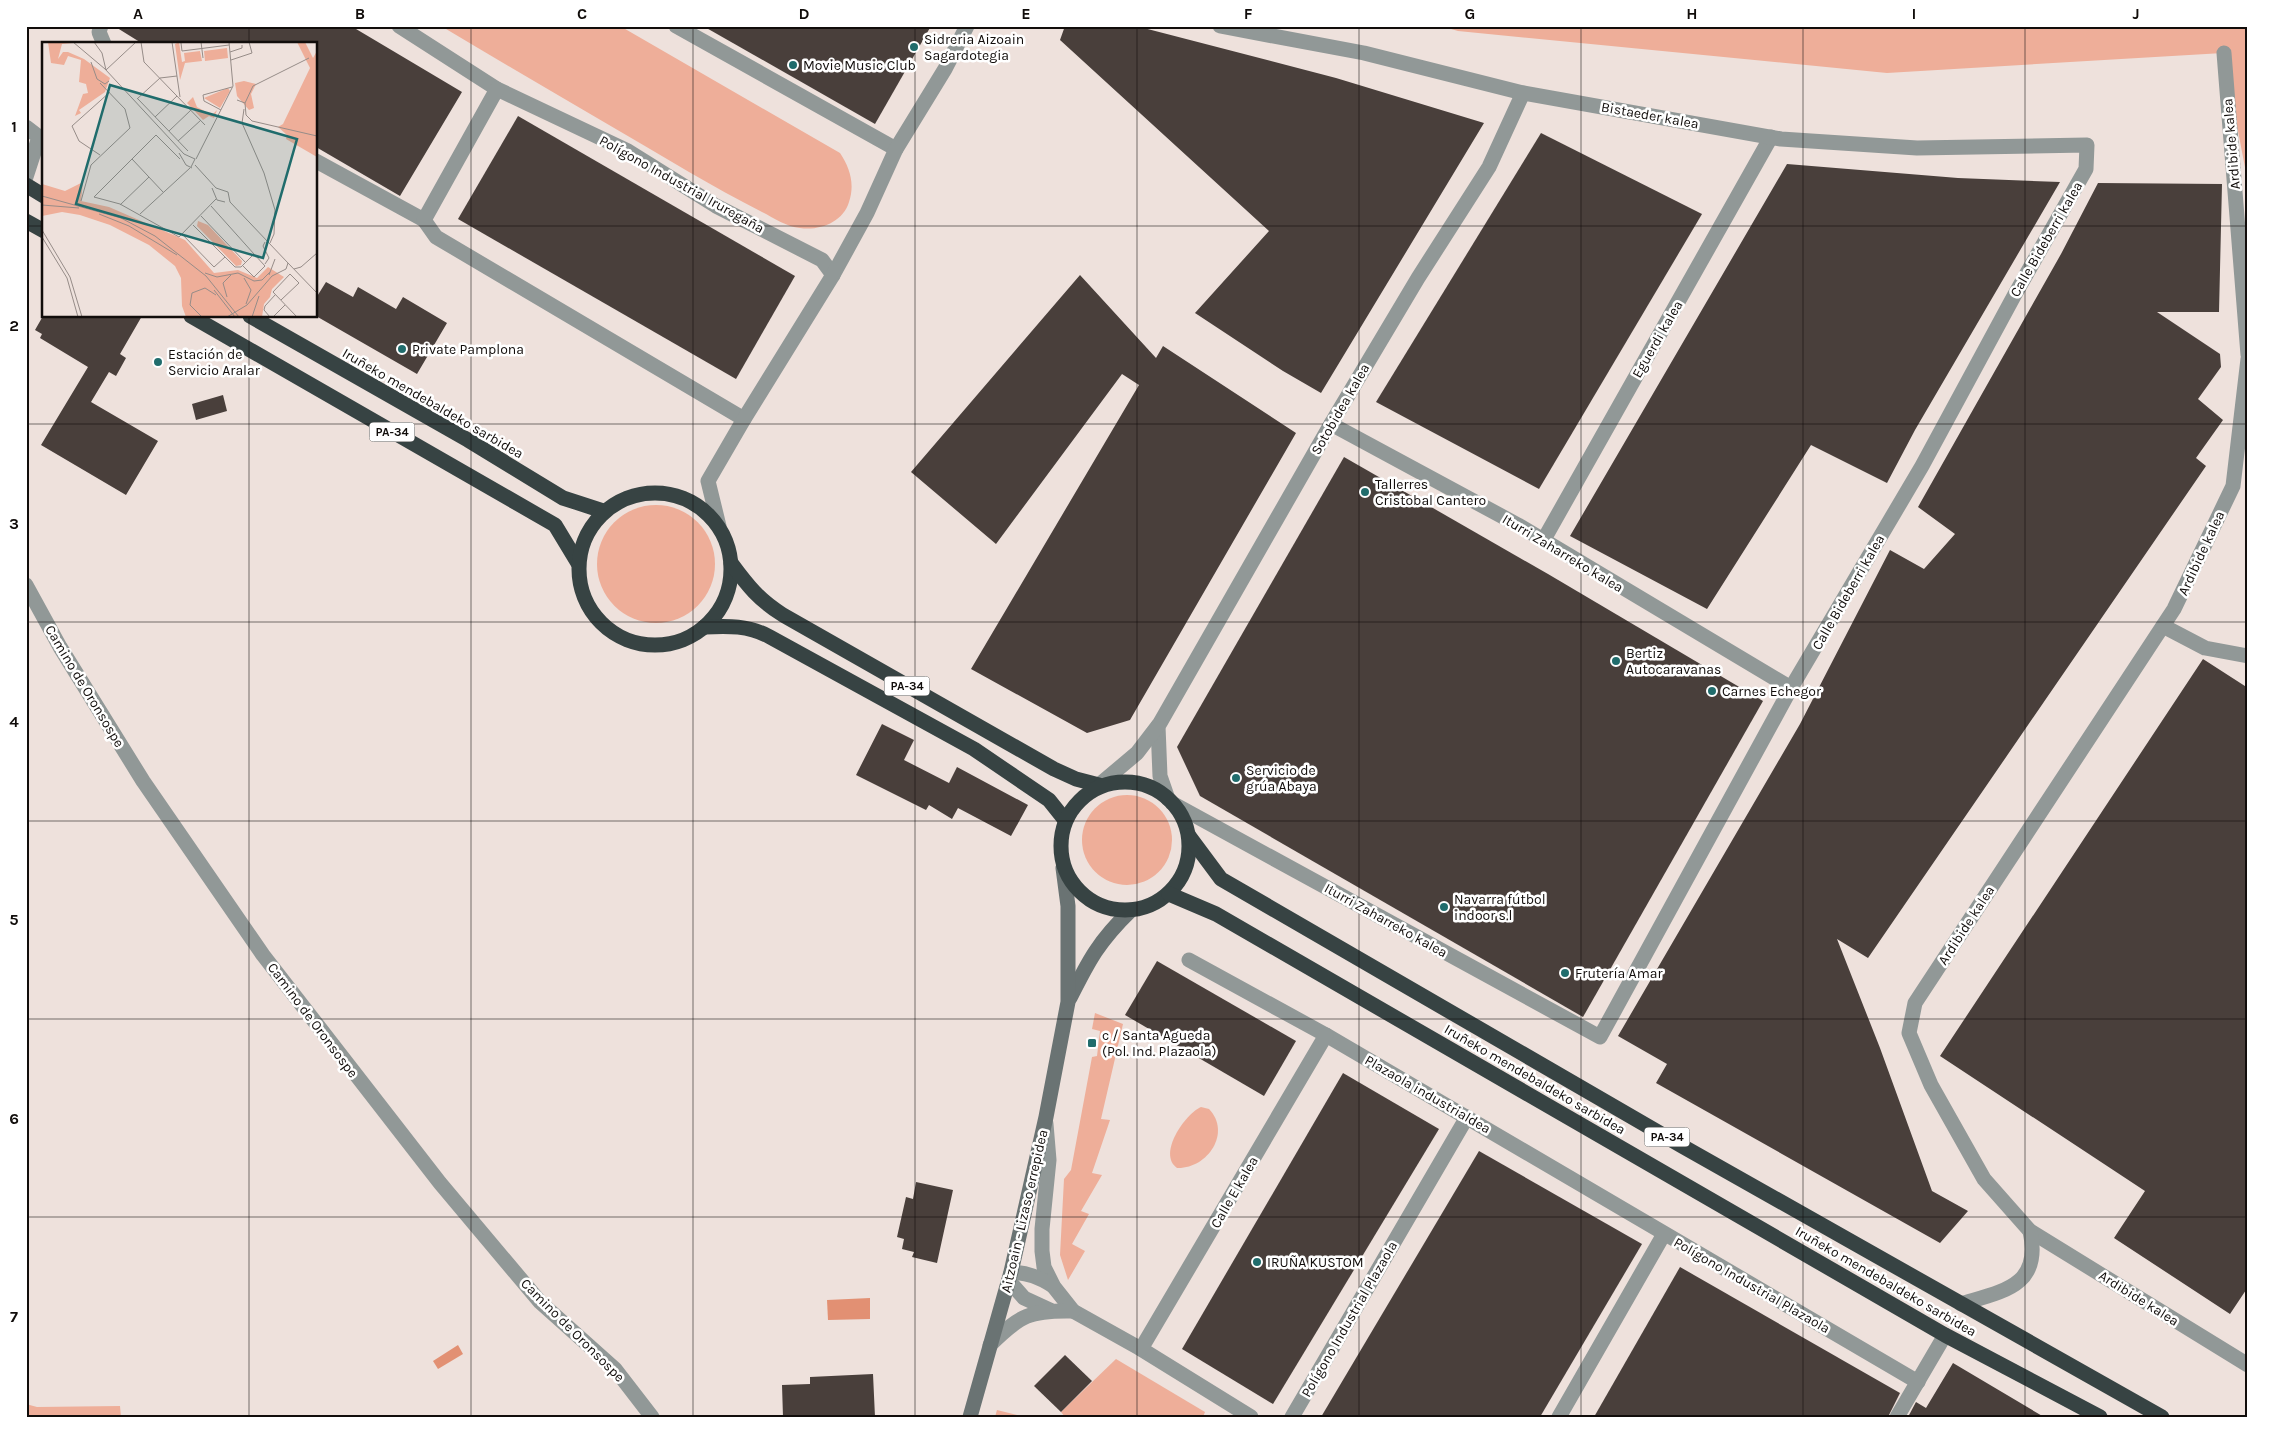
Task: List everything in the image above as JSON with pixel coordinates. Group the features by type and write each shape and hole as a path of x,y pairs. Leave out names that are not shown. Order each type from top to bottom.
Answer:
{"highway":[{"path":"26,186 42,195"},
{"path":"26,221 42,230"},
{"name":"PA-34","path":"194,318 555,525 578,563"},
{"name":"Iruñeko mendebaldeko sarbidea","path":"254,318 468,440 563,498 603,511"},
{"name":"PA-34","path":"664,492 695,503 719,526 728,544 731,563 730,581 726,598 717,614 704,627 690,636 674,642 657,645 640,644 609,630 596,618 582,592 578,563 585,535 603,511 631,495 664,492"},
{"name":"PA-34","path":"731,563 749,588 763,603 1054,769 1076,779 1099,785 1131,782 1148,786 1170,801 1184,820 1189,836 1189,852 1186,867 1179,882 1168,894 1151,905 1131,910 1104,908 1081,894 1064,868 1060,846 1065,820 1076,803 1099,785"},
{"name":"PA-34","path":"704,627 736,626 755,629 770,636 974,748 1049,800 1065,820"},
{"name":"Iruñeko mendebaldeko sarbidea","path":"1189,836 1221,880 1682,1146 2162,1417"},
{"name":"Iruñeko mendebaldeko sarbidea","path":"1168,894 1216,914 1945,1335 2100,1417"}],"street":[{"path":"102,26 99,32 103,42"},
{"name":"Polígono Industrial Iruregaña","path":"398,26 497,89 628,151 716,206 822,260 832,275"},
{"path":"676,26 896,149"},
{"path":"719,526 708,481 832,275 866,213 896,149 946,69 967,26"},
{"name":"Bistaeder kalea","path":"1220,26 1364,53 1524,93 1772,137 1917,148 2087,145"},
{"name":"Ardibide kalea","path":"2224,53 2248,357 2233,486 2174,609 1915,1003 1909,1033 1931,1085 1984,1179 2030,1231 2248,1365"},
{"path":"424,220 497,89"},
{"name":"Sotobidea kalea","path":"1099,785 1130,760 1158,726 1331,424 1418,278 1489,167 1524,93"},
{"path":"26,127 39,137 26,177"},
{"name":"Eguerdi kalea","path":"1543,541 1772,137"},
{"name":"Calle Bideberri kalea","path":"1600,1037 1791,688 1922,466 2014,296 2086,169 2087,145"},
{"path":"318,162 424,220 436,237 744,419"},
{"name":"Iturri Zaharreko kalea","path":"1331,424 1518,525 1791,688"},
{"name":"Camino de Oronsospe","path":"26,585 60,647 143,781 263,955 346,1063 465,1212 540,1302 615,1369 652,1417"},
{"path":"2163,626 2205,648 2248,656"},
{"path":"1158,726 1160,776 1170,801"},
{"name":"Iturri Zaharreko kalea","path":"1170,801 1600,1037"},
{"path":"1064,868 1068,906 1068,1002"},
{"path":"1068,1002 1089,958 1108,933 1131,910"},
{"name":"Plazaola industrialdea","path":"1189,960 1326,1035 1664,1234"},
{"name":"Aitzoain - Lizaso errepidea","path":"970,1417 1010,1276 1046,1118 1068,1002"},
{"name":"Calle E kalea","path":"1141,1349 1326,1035"},
{"name":"Polígono Industrial Plazaola","path":"1292,1417 1467,1117"},
{"path":"1046,1118 1049,1160 1042,1229 1042,1251 1044,1268 1054,1287 1073,1311 1141,1349 1251,1417"},
{"path":"1961,1304 2008,1290 2024,1278 2034,1249 2030,1231"},
{"name":"Polígono Industrial Plazaola","path":"1559,1417 1664,1234 1918,1382"},
{"path":"1050,1310 1024,1298 1010,1276 1025,1272 1040,1278 1054,1287"},
{"path":"990,1345 1016,1321 1031,1313 1050,1310 1073,1311"},
{"path":"1897,1417 1945,1335"}],"shaded area":[{"path":"441,26 620,26 840,153 849,170 852,189 846,209 842,215 830,224 815,228 808,229 785,224 698,177"},
{"path":"1441,26 2248,26 2248,183 2223,53 1887,73 1458,31"},
{"path":"656,505 679,509 698,522 711,541 715,564 711,587 698,606 679,619 656,623 633,619 614,606 601,587 597,564 601,541 614,522 633,509"},
{"path":"1127,795 1144,799 1159,808 1168,823 1172,840 1168,857 1159,872 1144,881 1127,885 1110,881 1095,872 1086,857 1082,840 1086,823 1095,808 1110,799"},
{"path":"1095,1013 1123,1024 1101,1119 1110,1120 1092,1173 1102,1175 1081,1211 1089,1214 1072,1244 1085,1251 1068,1280 1060,1255 1064,1179 1071,1170 1092,1057 1097,1056 1100,1031 1092,1029"},
{"path":"1201,1107 1209,1109 1215,1118 1218,1128 1217,1138 1213,1148 1198,1163 1188,1167 1177,1168 1172,1162 1170,1154 1172,1144 1181,1126"},
{"path":"870,1298 870,1319 828,1320 827,1300"},
{"path":"458,1345 463,1354 438,1369 433,1361"},
{"path":"1116,1359 1205,1412 1203,1417 1065,1417 1061,1412"},
{"path":"26,1404 37,1407 120,1406 121,1417 26,1417"},
{"path":"997,1410 1025,1417 995,1417"}],"building":[{"path":"114,26 351,26 462,92 400,196 318,148 318,42 140,42"},
{"path":"703,26 931,26 875,124"},
{"path":"1065,26 1136,26 1336,78 1484,123 1321,393 1283,371 1195,313 1269,231 1060,40"},
{"path":"518,116 795,276 736,379 458,219"},
{"path":"1541,133 1702,214 1539,489 1376,402"},
{"path":"1787,164 1958,178 2060,182 1915,430 1887,483 1811,445 1707,609 1570,536"},
{"path":"2098,183 2222,184 2219,312 2157,312 2220,354 2221,367 2198,399 2223,420 2196,458 2206,466 1868,958 1837,939 1880,1048 1932,1191 1968,1211 1940,1243 1656,1083 1667,1064 1618,1036 1800,724 1890,550 1924,569 1955,534 1918,507 2061,254"},
{"path":"1080,275 1156,358 1163,346 1296,433 1130,720 1087,733 971,669 1139,385 1122,374 996,544 911,472"},
{"name":"Private Pamplona","path":"326,282 353,297 358,287 396,309 403,297 447,323 417,374 318,317 318,295"},
{"path":"42,318 141,318 120,354 126,358 116,376 109,372 91,402 158,441 126,495 41,445 88,367 40,338 42,334 35,330"},
{"path":"223,395 227,411 196,420 192,404"},
{"path":"1344,457 1548,574 1763,701 1583,1017 1200,796 1177,747"},
{"path":"2203,659 2248,688 2248,1287 2230,1314 2114,1238 2145,1191 1940,1056"},
{"path":"882,724 914,740 904,760 949,783 957,767 1028,805 1011,836 958,808 952,819 929,805 926,810 856,775"},
{"path":"1157,961 1296,1041 1264,1096 1125,1015"},
{"path":"1343,1073 1439,1129 1273,1404 1182,1349"},
{"path":"1479,1151 1642,1244 1540,1417 1321,1417"},
{"path":"916,1182 953,1190 937,1263 912,1257 914,1252 902,1249 904,1239 897,1237 906,1197 913,1199"},
{"path":"1680,1267 1900,1393 1888,1417 1594,1417"},
{"path":"1065,1355 1092,1381 1061,1412 1034,1386"},
{"path":"1953,1363 2044,1417 1908,1417 1916,1402 1926,1408"},
{"path":"873,1374 875,1417 783,1417 782,1385 810,1384 810,1377"}],"place":[{"name":"Sidreria Aizoain Sagardotegia","path":"914,47"},
{"name":"Movie Music Club","path":"793,65"},
{"name":"Private Pamplona","path":"402,349"},
{"name":"Estación de Servicio Aralar","path":"158,362"},
{"name":"Tallerres Cristobal Cantero","path":"1365,492"},
{"name":"Bertiz Autocaravanas","path":"1616,661"},
{"name":"Carnes Echegor","path":"1712,691"},
{"name":"Servicio de grúa Abaya","path":"1236,778"},
{"name":"Navarra fútbol indoor s.l","path":"1444,907"},
{"name":"Frutería Amar","path":"1565,973"},
{"name":"c / Santa Agueda (Pol. Ind. Plazaola)","path":"1092,1043"},
{"name":"IRUÑA KUSTOM","path":"1257,1262"}]}
